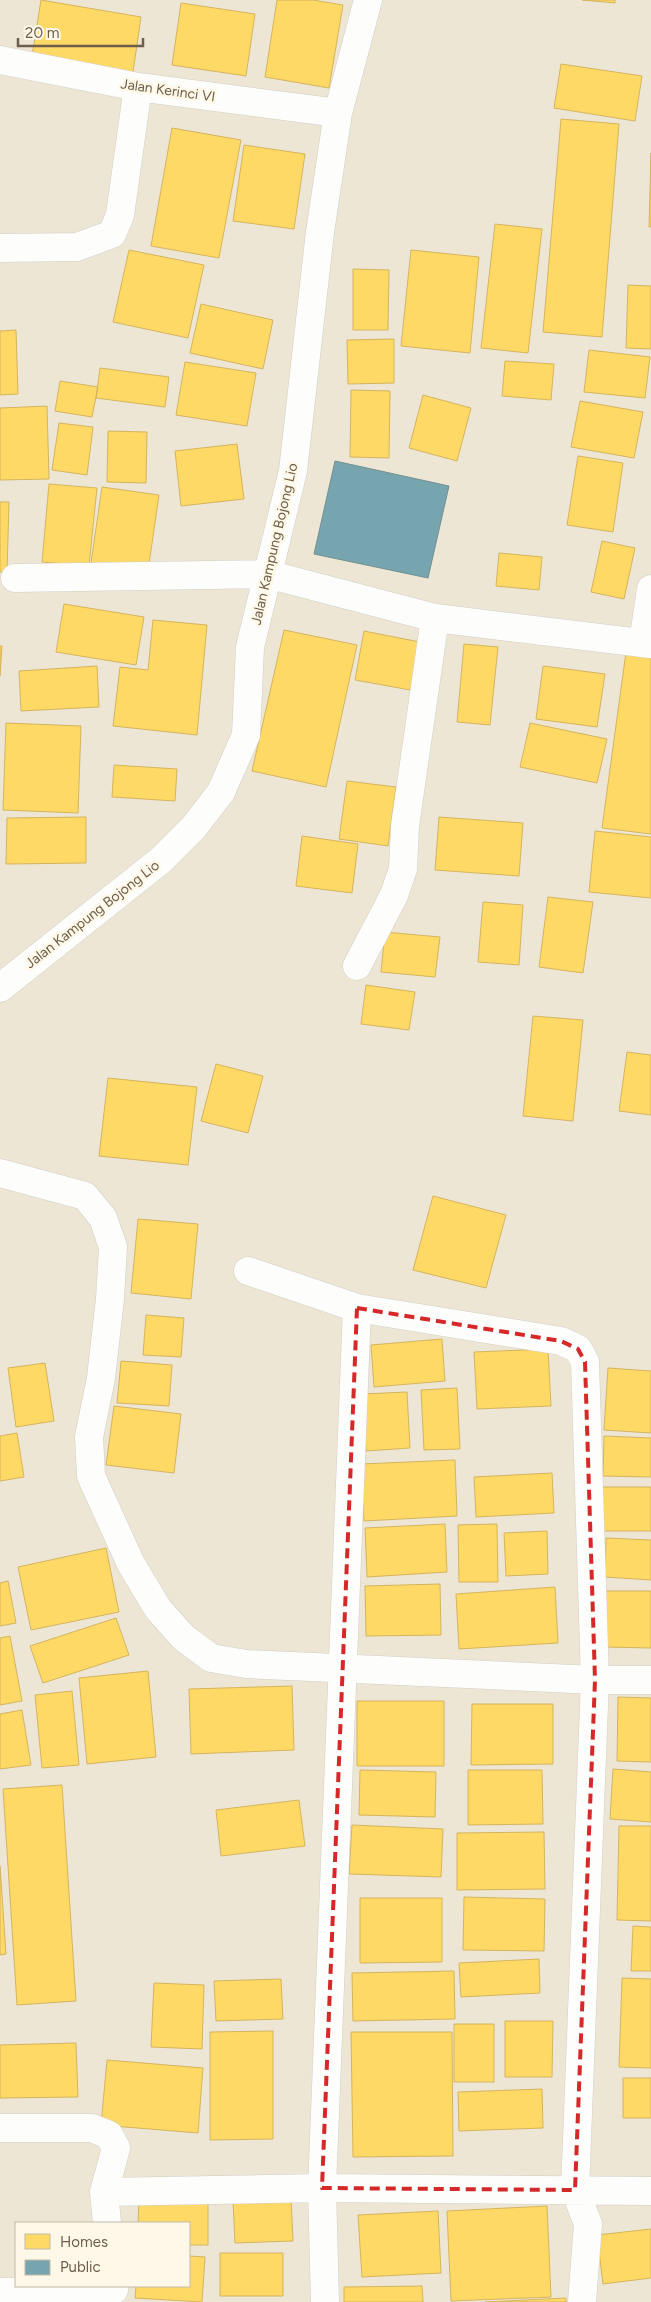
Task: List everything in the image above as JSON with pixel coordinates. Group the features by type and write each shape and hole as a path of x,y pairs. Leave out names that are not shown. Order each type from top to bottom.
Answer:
{"street":[{"name":"Jalan Kampung Bojong Lio","path":"0,988 161,860 194,827 221,792 246,735 250,647 293,471 320,232 338,113 368,0"},
{"name":"Jalan Kerinci VI","path":"0,60 138,87 338,113"},
{"path":"0,248 77,247 112,234 120,215 138,87"},
{"path":"15,578 267,574 435,618 647,643 651,589"},
{"path":"357,966 394,895 403,869 405,826 435,618"},
{"path":"0,1173 85,1196 102,1218 112,1247 112,1256 101,1378 89,1437 91,1476 131,1564 158,1609 183,1637 211,1658 246,1664 342,1670 595,1680 651,1680"},
{"path":"248,1271 357,1308 561,1341 578,1349 585,1362 595,1680 575,2190 588,2224 582,2302"},
{"path":"324,2302 322,2188 357,1308"},
{"path":"0,2128 92,2128 109,2135 116,2148 104,2192 108,2222"},
{"path":"104,2192 322,2188 651,2191"},
{"path":"0,2292 114,2293"}],"highlighted area":[{"path":"357,1308 561,1341 578,1349 585,1362 595,1680 575,2190 322,2188"}],"shaded area":[{"path":"0,0 651,0 651,2302 0,2302"}],"building: Homes":[{"path":"41,0 141,17 133,72 32,56"},
{"path":"277,0 313,0 343,5 329,88 265,77"},
{"path":"582,0 615,0 615,3"},
{"path":"181,3 255,14 246,76 172,65"},
{"path":"561,64 642,76 635,121 554,108"},
{"path":"561,119 619,124 602,337 543,332"},
{"path":"172,128 241,140 219,258 151,246"},
{"path":"244,145 305,154 294,229 233,221"},
{"path":"651,153 651,227 649,227"},
{"path":"495,224 542,229 528,353 481,348"},
{"path":"129,250 204,265 188,338 113,322"},
{"path":"411,250 479,257 470,353 401,346"},
{"path":"353,269 389,270 388,330 353,330"},
{"path":"628,285 651,286 651,349 626,348"},
{"path":"201,304 273,320 263,369 190,353"},
{"path":"16,330 18,394 0,395 0,331"},
{"path":"394,339 394,383 348,384 347,340"},
{"path":"589,350 650,357 645,398 584,392"},
{"path":"505,361 554,364 551,400 502,396"},
{"path":"185,362 256,373 247,426 176,415"},
{"path":"100,368 169,377 165,407 96,398"},
{"path":"60,381 98,387 92,417 55,411"},
{"path":"351,390 390,391 389,458 350,457"},
{"path":"423,395 471,408 457,461 409,448"},
{"path":"580,401 643,412 634,458 571,447"},
{"path":"47,406 49,479 0,480 0,408"},
{"path":"59,423 93,427 87,475 52,470"},
{"path":"108,431 147,432 146,483 107,482"},
{"path":"237,444 244,499 181,506 175,451"},
{"path":"578,456 623,463 613,532 567,525"},
{"path":"49,484 97,488 89,566 42,562"},
{"path":"102,487 159,495 148,571 91,563"},
{"path":"0,502 9,502 7,572 0,572"},
{"path":"602,541 635,548 624,599 591,592"},
{"path":"499,553 542,557 539,590 496,586"},
{"path":"64,604 144,617 136,665 56,652"},
{"path":"153,620 207,625 197,735 113,726 120,667 148,670"},
{"path":"284,630 357,645 326,787 252,771"},
{"path":"364,631 425,643 416,691 355,680"},
{"path":"464,644 498,647 490,725 457,722"},
{"path":"0,646 2,646 0,676"},
{"path":"626,652 651,655 651,834 602,828"},
{"path":"97,666 99,707 21,711 19,671"},
{"path":"543,666 605,674 597,727 536,719"},
{"path":"6,723 81,726 78,813 3,810"},
{"path":"530,723 607,739 597,783 520,767"},
{"path":"114,765 177,769 175,801 112,797"},
{"path":"347,781 396,787 388,846 339,839"},
{"path":"86,817 86,863 6,864 7,818"},
{"path":"439,817 523,823 519,876 435,870"},
{"path":"595,831 651,837 651,898 589,892"},
{"path":"302,836 358,844 352,893 296,886"},
{"path":"548,897 593,902 583,973 539,967"},
{"path":"483,902 523,905 519,965 478,962"},
{"path":"385,932 440,937 435,977 381,972"},
{"path":"366,985 415,992 409,1030 361,1024"},
{"path":"533,1016 583,1020 573,1121 523,1116"},
{"path":"627,1052 651,1055 651,1115 619,1111"},
{"path":"216,1064 263,1076 248,1133 201,1121"},
{"path":"108,1078 197,1087 188,1165 99,1156"},
{"path":"433,1196 506,1215 486,1288 413,1270"},
{"path":"138,1219 198,1224 191,1299 131,1293"},
{"path":"146,1315 184,1318 181,1357 143,1355"},
{"path":"442,1339 445,1381 374,1387 371,1345"},
{"path":"548,1349 551,1406 477,1409 474,1352"},
{"path":"121,1361 172,1365 169,1406 117,1403"},
{"path":"45,1363 54,1421 16,1427 8,1368"},
{"path":"608,1368 651,1371 651,1433 604,1430"},
{"path":"457,1388 460,1449 424,1450 421,1390"},
{"path":"407,1392 410,1448 366,1451 363,1394"},
{"path":"114,1406 181,1414 174,1473 106,1465"},
{"path":"17,1433 24,1477 0,1481 0,1436"},
{"path":"604,1436 651,1438 651,1477 603,1476"},
{"path":"455,1460 457,1516 364,1521 361,1464"},
{"path":"552,1473 554,1513 476,1517 474,1477"},
{"path":"602,1487 651,1487 651,1531 602,1531"},
{"path":"445,1524 447,1572 367,1577 365,1528"},
{"path":"497,1524 498,1582 459,1582 458,1525"},
{"path":"547,1531 548,1574 506,1576 504,1533"},
{"path":"606,1538 651,1540 651,1580 605,1577"},
{"path":"106,1548 119,1612 31,1630 18,1567"},
{"path":"8,1581 16,1623 0,1626 0,1583"},
{"path":"440,1584 441,1635 366,1636 365,1586"},
{"path":"555,1587 558,1643 459,1649 456,1594"},
{"path":"604,1591 651,1591 651,1648 604,1647"},
{"path":"116,1618 129,1655 43,1683 30,1646"},
{"path":"10,1636 22,1701 0,1705 0,1638"},
{"path":"148,1671 156,1757 87,1764 79,1678"},
{"path":"292,1686 294,1750 191,1754 189,1689"},
{"path":"72,1691 79,1765 42,1768 35,1695"},
{"path":"618,1697 651,1698 651,1762 617,1761"},
{"path":"357,1701 444,1701 444,1766 357,1766"},
{"path":"472,1704 553,1704 553,1764 471,1765"},
{"path":"22,1710 31,1765 0,1769 0,1714"},
{"path":"613,1769 651,1772 651,1822 610,1819"},
{"path":"360,1770 436,1772 435,1817 359,1815"},
{"path":"468,1770 542,1770 543,1824 468,1825"},
{"path":"62,1785 76,2001 17,2005 3,1789"},
{"path":"299,1800 305,1846 221,1856 216,1810"},
{"path":"352,1825 443,1829 441,1877 349,1874"},
{"path":"619,1826 651,1826 651,1921 617,1920"},
{"path":"544,1832 545,1889 457,1890 457,1833"},
{"path":"0,1866 6,1954 0,1955"},
{"path":"464,1897 545,1899 544,1951 463,1950"},
{"path":"360,1898 442,1898 442,1962 360,1963"},
{"path":"633,1926 651,1927 651,1971 631,1971"},
{"path":"539,1959 540,1993 461,1997 459,1963"},
{"path":"454,1971 455,2019 353,2021 352,1973"},
{"path":"622,1978 651,1979 651,2068 619,2067"},
{"path":"281,1979 283,2019 216,2021 214,1981"},
{"path":"154,1983 204,1985 202,2049 151,2047"},
{"path":"505,2021 553,2021 552,2077 505,2077"},
{"path":"454,2024 494,2024 494,2082 454,2082"},
{"path":"273,2031 273,2139 210,2140 210,2032"},
{"path":"351,2032 452,2032 453,2156 353,2157"},
{"path":"76,2043 78,2097 0,2098 0,2045"},
{"path":"107,2060 203,2068 198,2133 101,2125"},
{"path":"623,2078 651,2078 651,2118 623,2118"},
{"path":"542,2089 543,2128 459,2131 458,2092"},
{"path":"139,2198 208,2198 208,2245 190,2245 190,2222 138,2222"},
{"path":"291,2198 293,2241 235,2243 233,2201"},
{"path":"547,2206 551,2297 451,2301 447,2211"},
{"path":"438,2211 441,2273 362,2277 358,2215"},
{"path":"651,2229 651,2278 603,2284 597,2235"},
{"path":"220,2253 283,2253 283,2296 220,2296"},
{"path":"190,2256 205,2257 202,2302 135,2298 136,2287 190,2287"},
{"path":"422,2286 423,2302 344,2302 344,2287"},
{"path":"566,2298 566,2302 485,2302"}],"building: Public":[{"path":"335,461 449,486 428,578 314,554"}]}
